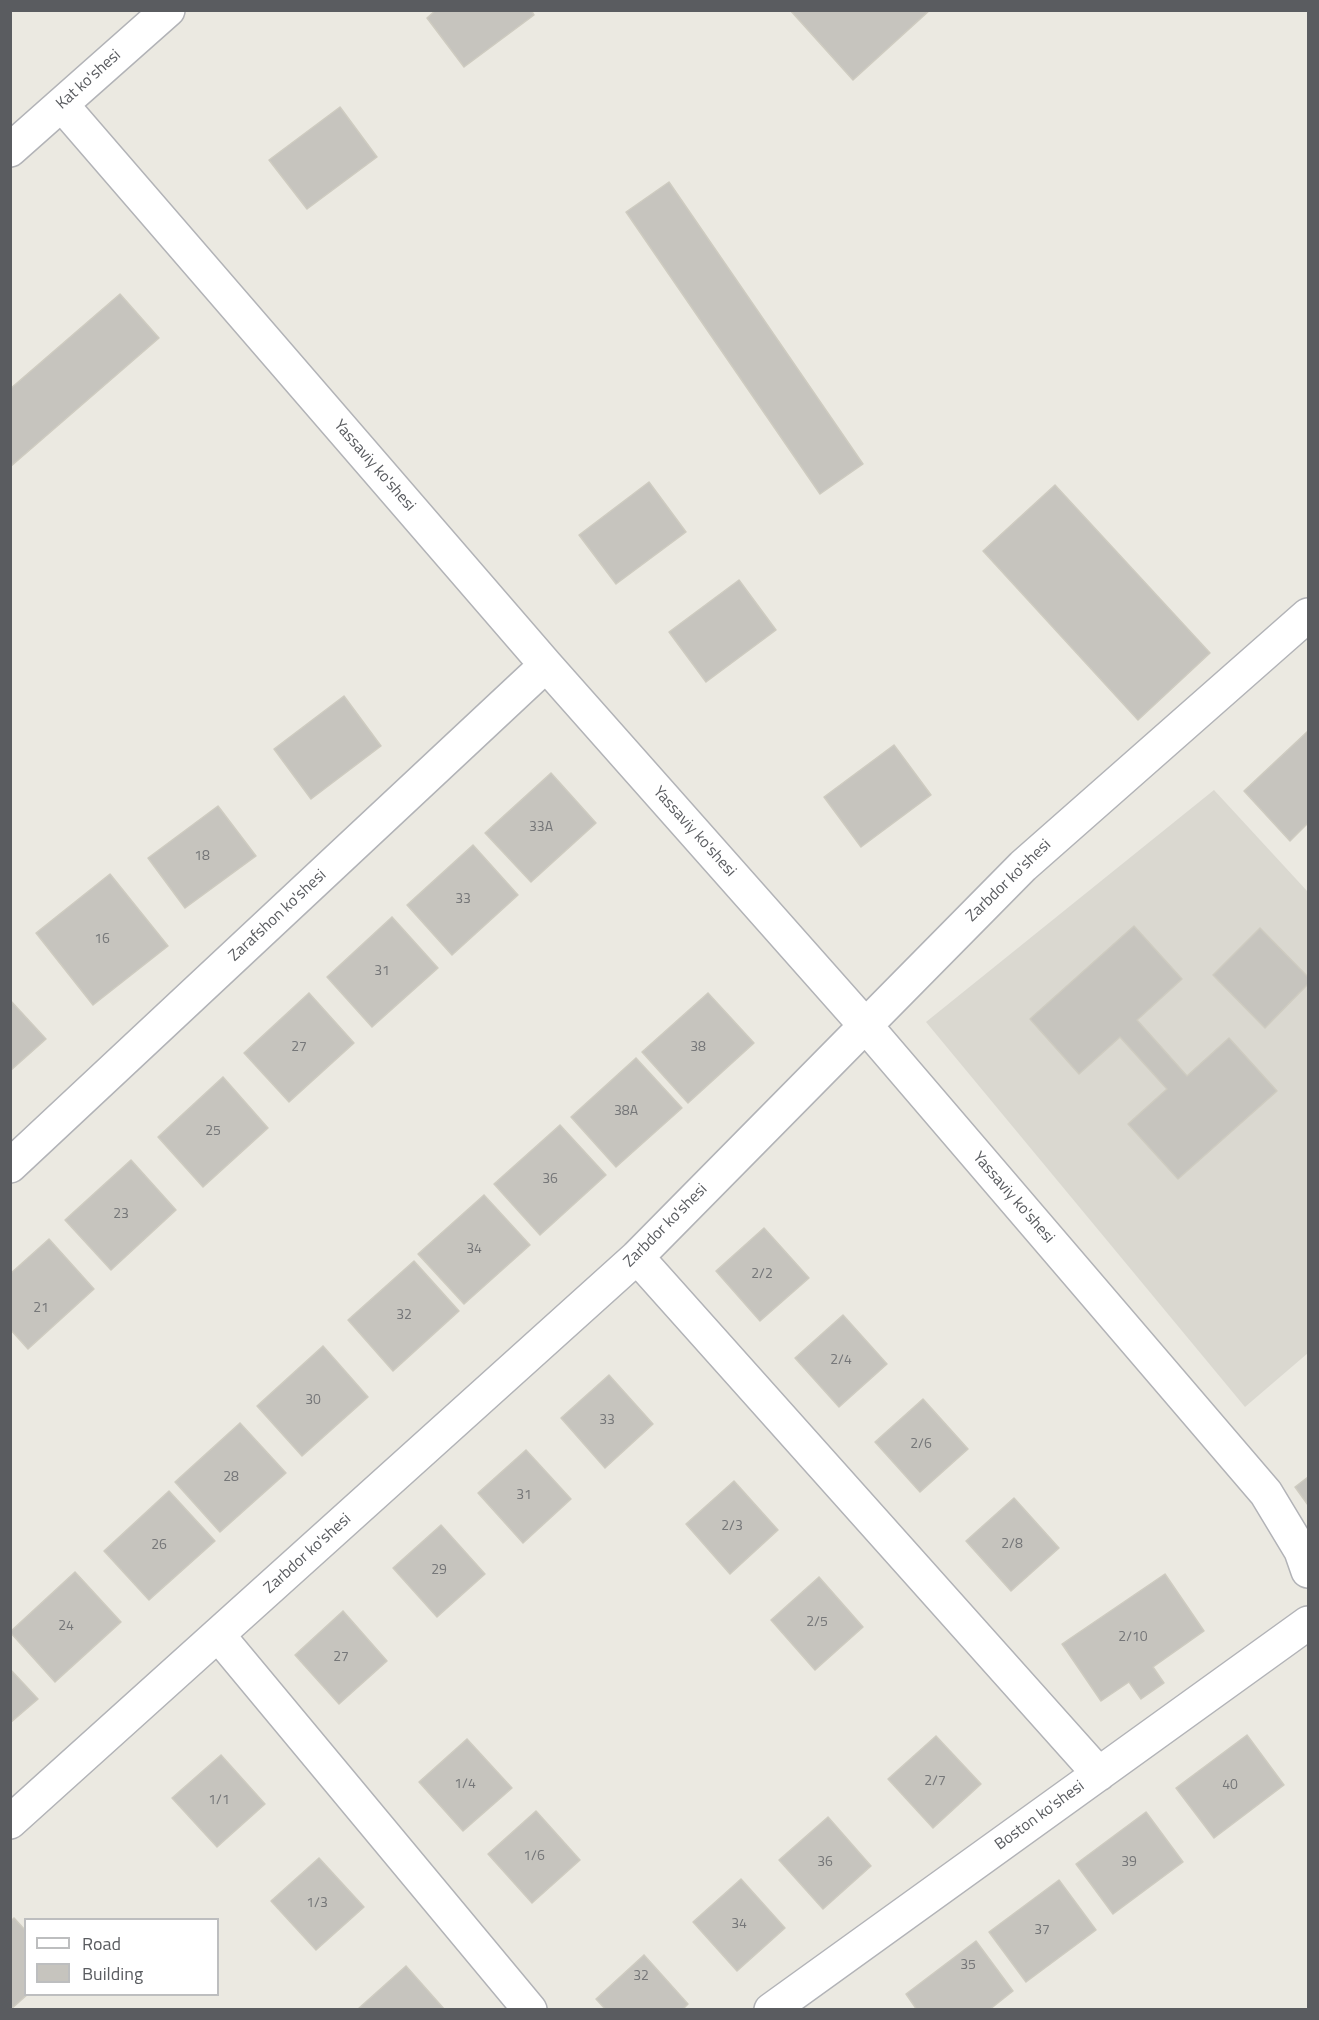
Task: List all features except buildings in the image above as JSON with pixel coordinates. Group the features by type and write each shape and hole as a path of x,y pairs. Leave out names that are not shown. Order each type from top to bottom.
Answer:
{"street":[{"name":"Kat ko'shesi","path":"10,150 168,10"},
{"name":"Yassaviy ko'shesi","path":"62,105 546,665 865,1025 1266,1494 1301,1551 1308,1571"},
{"name":"Zarbdor ko'shesi","path":"10,1822 637,1257 1023,866 1308,615"},
{"name":"Zarafshon ko'shesi","path":"10,1166 546,665"},
{"path":"637,1257 1099,1774"},
{"name":"Boston ko'shesi","path":"771,2010 1308,1623"},
{"path":"218,1635 530,2010"}],"shaded area":[{"path":"1214,790 1308,892 1308,1353 1245,1407 926,1022"}]}
